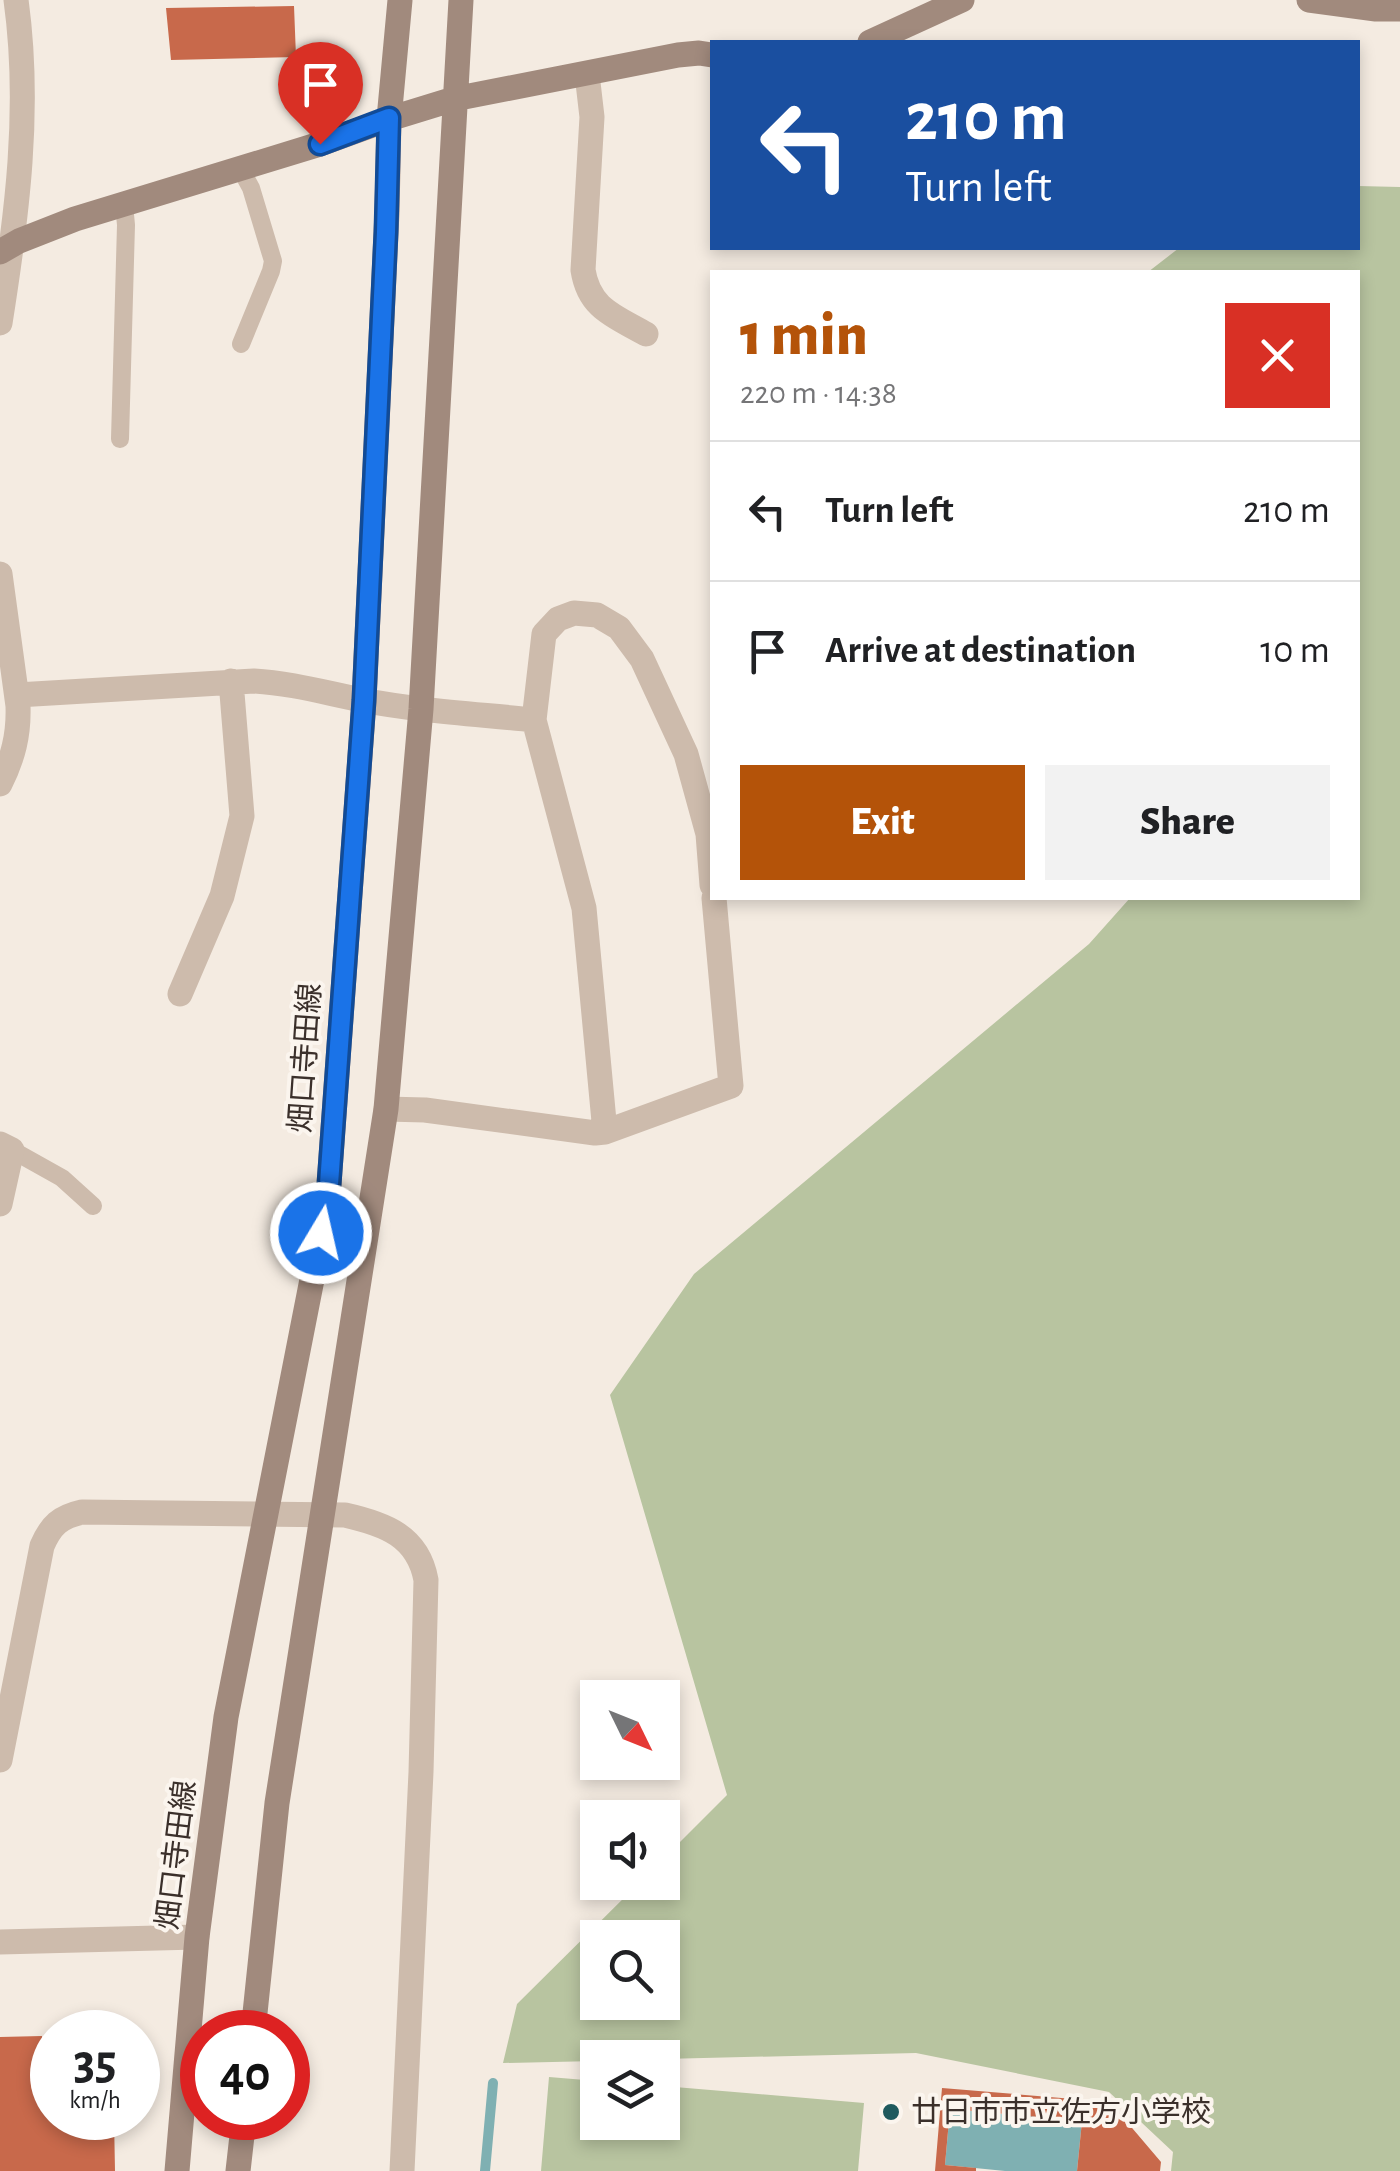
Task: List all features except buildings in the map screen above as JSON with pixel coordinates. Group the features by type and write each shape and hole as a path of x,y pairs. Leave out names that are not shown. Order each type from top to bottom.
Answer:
{"street":[{"path":"0,323 8,272 5,250 16,225 19,186 23,78 16,0"},
{"name":"畑口寺田線","path":"176,2171 198,1937 226,1717 328,1198 364,700 389,118 400,0"},
{"path":"254,2010 277,1803 386,1109 421,709 461,0"},
{"path":"874,40 962,0"},
{"path":"1309,0 1376,9 1400,8"},
{"path":"5,250 46,228 454,99 688,53 710,55"},
{"path":"588,74 592,117 586,286 593,301 646,334"},
{"path":"0,574 19,726 16,747 0,784"},
{"path":"606,1132 584,908 534,720 544,634 558,619 574,613 597,615 619,628 642,660 686,754 708,834 710,859"},
{"path":"17,695 230,681 272,682 421,709 534,720"},
{"path":"180,994 222,896 242,816 230,681"},
{"path":"386,1109 425,1110 595,1133 731,1086 714,900"},
{"path":"0,1204 6,1147"},
{"path":"0,1760 42,1546 50,1528 64,1516 82,1512 345,1514 400,1536 414,1547 423,1562 426,1580 402,2171"},
{"path":"0,1942 198,1937"},
{"path":"238,2171 242,2140"}],"lane":[{"path":"240,168 251,188 272,262 241,344"},
{"path":"120,440 124,204"},
{"path":"6,1147 62,1178 92,1206"}],"green space":[{"path":"1360,186 1400,187 1400,2171 1171,2171 1173,2152 1109,2092 916,2053 680,2059 680,2040 580,2040 580,2061 503,2063 517,2004 580,1942 580,2020 680,2020 680,1920 602,1920 622,1900 680,1900 680,1842 727,1795 610,1395 694,1274 1089,944 1128,900 1360,900 1360,270 1151,270 1176,250 1360,250"},
{"path":"549,2077 580,2080 580,2140 680,2140 680,2087 864,2103 858,2171 541,2171"}],"water":[{"path":"950,2109 1082,2121 1077,2171 1005,2171 945,2165"}],"waterway":[{"path":"485,2171 493,2083"}],"place":[{"name":"廿日市市立佐方小学校","path":"891,2112"}],"route":[{"path":"320,144 389,118 364,700 328,1198 321,1233"}]}
